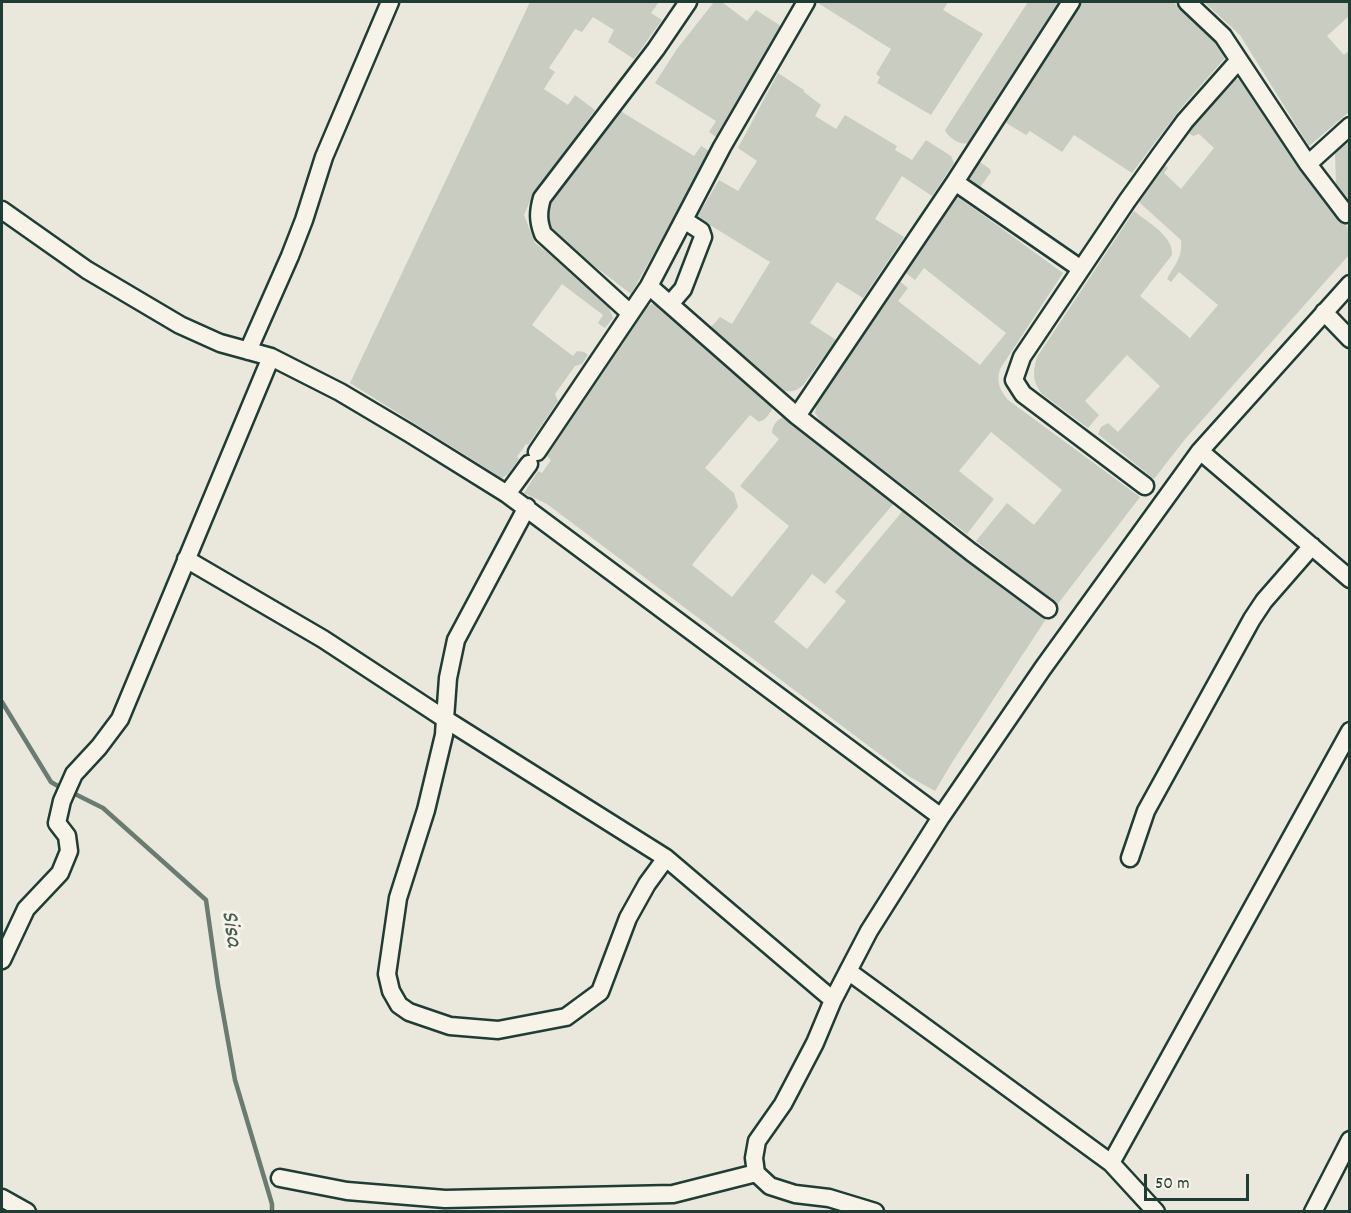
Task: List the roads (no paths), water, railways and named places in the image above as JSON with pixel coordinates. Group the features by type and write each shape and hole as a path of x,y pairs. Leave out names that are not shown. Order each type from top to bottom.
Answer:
{"street":[{"path":"248,351 290,256 324,158 390,2"},
{"path":"630,313 543,234 538,222 538,211 542,198 656,49 688,2"},
{"path":"507,494 649,286 722,147 806,2"},
{"path":"797,416 955,182 1071,2"},
{"path":"1187,2 1223,36 1308,164 1346,214"},
{"path":"1145,486 1023,394 1014,380 1022,357 1127,201 1185,121 1239,60"},
{"path":"1308,164 1350,126"},
{"path":"955,182 1081,269"},
{"path":"2,210 87,270 180,325 220,343 271,357 340,392 507,494 941,817"},
{"path":"670,304 683,289 703,237 701,231 684,220"},
{"path":"874,1212 829,1198 795,1194 770,1186 756,1173 754,1158 757,1141 783,1104 869,931 941,817 1043,668 1200,451 1350,284"},
{"path":"649,286 797,416 1048,609"},
{"path":"1324,312 1350,339"},
{"path":"2,960 26,909 60,873 69,851 67,836 57,823 62,801 74,774 99,747 120,719 271,357"},
{"path":"1200,451 1350,579"},
{"path":"527,507 456,640 448,678 444,735 426,810 398,898 387,975 391,992 399,1005 409,1012 450,1026 498,1030 566,1017 600,992 628,918 647,884 666,858"},
{"path":"1130,858 1146,811 1252,619 1264,601 1312,546"},
{"path":"186,559 323,639 666,858 833,1000"},
{"path":"1111,1163 1350,731"},
{"path":"848,971 1111,1163 1156,1212"},
{"path":"1313,1212 1350,1140"},
{"path":"280,1178 347,1191 445,1199 673,1194 756,1173"},
{"path":"2,1198 27,1212"}],"waterway":[{"name":"Sisa","path":"2,702 51,782 63,789"},
{"name":"Sisa","path":"71,792 103,808 206,900 235,1080 272,1204 272,1212"}]}
